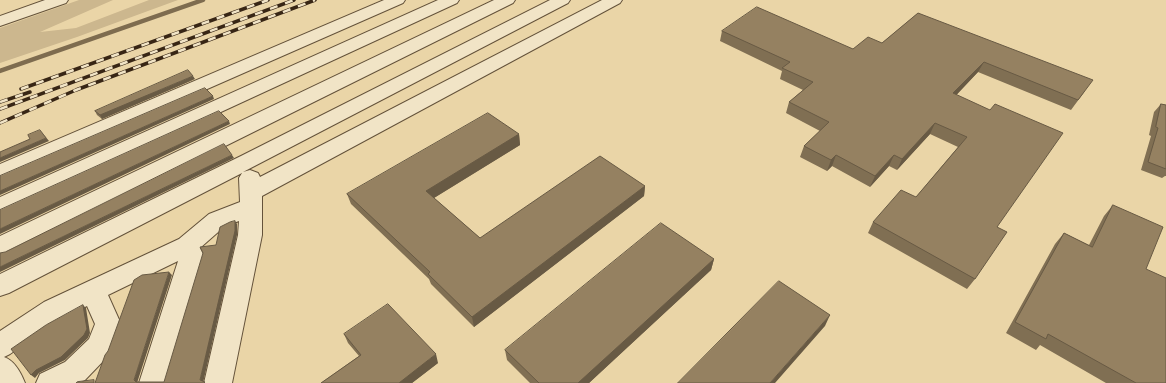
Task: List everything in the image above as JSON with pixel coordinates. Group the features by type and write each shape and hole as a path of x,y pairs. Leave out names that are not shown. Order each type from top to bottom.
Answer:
{"street":[{"path":"0,21 60,0"},
{"path":"0,173 397,0"},
{"path":"0,206 450,0"},
{"path":"0,247 508,0"},
{"path":"0,286 562,0"},
{"path":"11,383 0,350 53,310 187,246 217,220 251,200 614,0"},
{"path":"206,82 225,102 244,129 251,200 250,235 218,383"},
{"path":"153,383 192,256 187,246"},
{"path":"50,383 75,371 100,346 108,324 93,291"}],"shaded area":[{"path":"79,0 113,0 40,32 76,28 149,0 178,0 0,63 0,28"}],"building":[{"path":"757,7 853,49 868,37 882,43 918,13 1093,80 1078,100 984,62 953,93 990,110 995,104 1063,133 997,227 1007,232 975,279 873,222 901,190 916,197 967,137 935,123 902,159 894,155 875,176 836,155 831,160 804,146 829,122 789,102 813,82 782,68 790,62 722,31"},
{"path":"188,70 193,76 100,115 95,111"},
{"path":"205,88 213,96 0,191 0,176"},
{"path":"1161,104 1166,105 1166,169 1148,162 1158,128 1156,127"},
{"path":"219,111 229,121 0,229 0,210"},
{"path":"488,113 519,134 426,191 480,238 600,156 645,186 472,317 428,274 430,272 347,194"},
{"path":"40,130 46,138 0,158 0,152 30,139 28,135"},
{"path":"224,144 232,155 0,267 0,253 5,252"},
{"path":"1113,205 1163,227 1146,269 1166,278 1166,383 1136,383 1048,334 1046,339 1015,322 1064,233 1092,247"},
{"path":"235,221 235,231 200,380 205,382 95,383 134,280 142,275 169,272 134,380 136,382 164,382 203,253 200,247 216,245 220,227"},
{"path":"661,223 714,259 578,383 539,383 505,350"},
{"path":"779,281 830,315 770,383 678,383"},
{"path":"388,304 436,354 399,383 321,383 361,355 344,334"},
{"path":"83,305 87,329 84,335 61,357 36,370 31,375 11,349 46,325"},
{"path":"94,380 94,383 76,383 77,382"}],"waterway":[{"path":"0,71 203,0"}],"railway":[{"path":"21,89 268,0"},
{"path":"0,109 294,0"},
{"path":"0,123 76,90 315,0"},
{"path":"0,102 30,92"}]}
